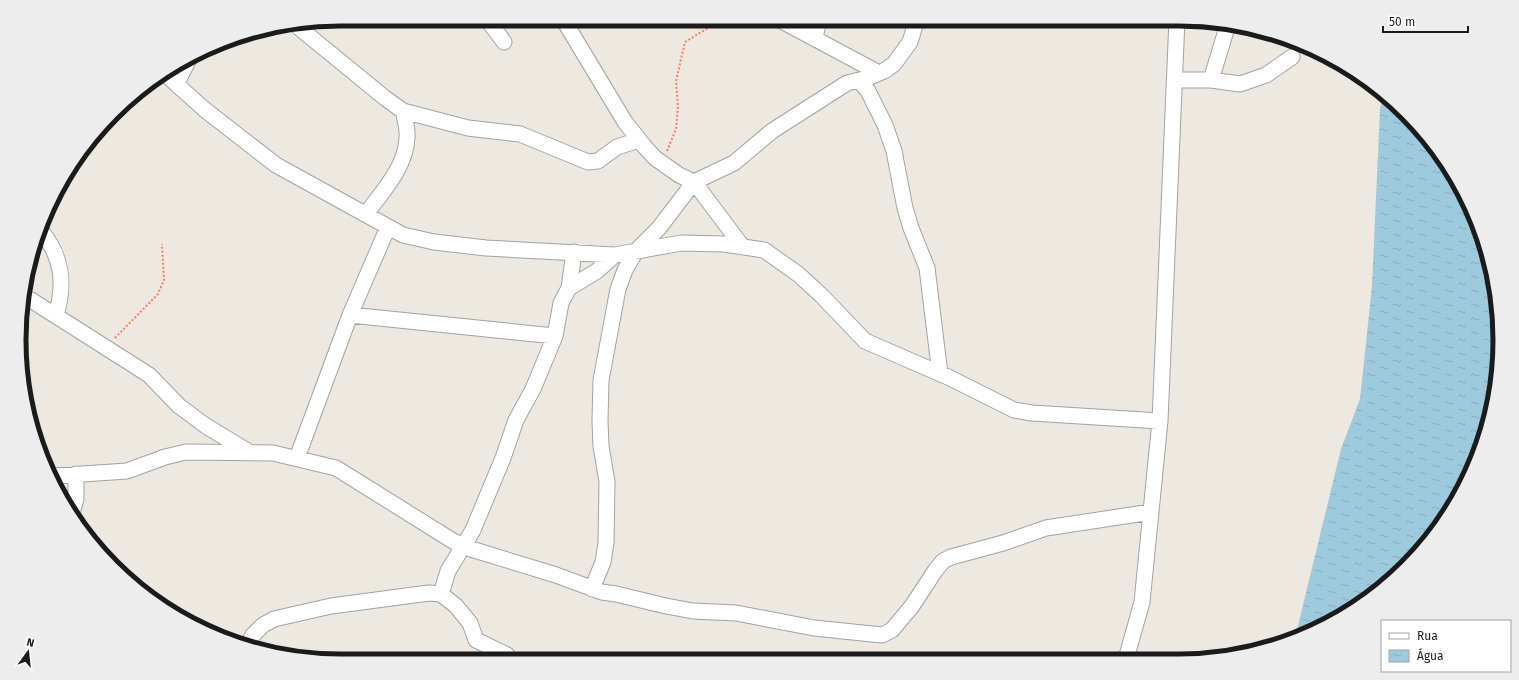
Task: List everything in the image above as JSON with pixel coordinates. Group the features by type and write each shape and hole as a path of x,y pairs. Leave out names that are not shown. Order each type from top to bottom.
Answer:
{"street":[{"path":"492,26 504,42"},
{"path":"567,26 625,122 639,140 656,158 679,175 694,182 742,246"},
{"path":"792,26 878,73"},
{"path":"815,38 818,26"},
{"path":"592,589 603,562 606,543 607,482 601,446 601,380 618,289 625,270 636,251 659,228 694,182 734,163 793,116 847,83 878,73 894,64 910,42 915,26"},
{"path":"1127,654 1142,602 1160,421 1177,26"},
{"path":"300,29 403,111 468,128 520,134 588,162 598,161 617,148 639,140"},
{"path":"1212,80 1226,30"},
{"path":"1175,80 1212,80 1240,84 1266,75 1292,57"},
{"path":"177,83 185,67"},
{"path":"169,77 204,109 276,165 403,235 434,242 486,248 615,255 681,243 742,246 764,250 787,265 822,296 865,341 879,349 940,374 1014,410 1160,421"},
{"path":"858,80 868,91 885,125 894,150 906,215 927,268 940,374"},
{"path":"366,214 392,178 405,153 407,138 403,111"},
{"path":"407,138 425,116"},
{"path":"297,458 350,315 388,227"},
{"path":"44,235 52,244 60,275 61,297 56,315"},
{"path":"441,594 448,571 463,545 474,530 503,458 516,420 533,389 555,336 561,303 569,288 574,252"},
{"path":"569,288 597,271 615,255"},
{"path":"29,300 56,315 149,374 184,410 206,426 250,452"},
{"path":"350,315 555,336"},
{"path":"57,476 127,471 165,456 186,452 273,453 336,468 463,545 556,575 602,592 679,608 736,613 814,628 882,634 892,630 912,606 934,571 943,561 1046,528 1151,512"},
{"path":"74,506 76,499 76,474"},
{"path":"250,640 262,625 274,619 331,606 422,594 441,594 464,614 470,623 476,640 505,654"}],"path":[{"path":"670,167 667,152 676,129 678,107 676,81 682,52 685,42 708,28 709,26"},
{"path":"102,345 119,336 158,294 164,280 162,244"}],"water":[{"path":"1382,101 1401,118 1428,149 1451,183 1461,201 1476,239 1487,279 1492,319 1492,361 1487,401 1476,441 1461,479 1440,514 1415,547 1386,576 1370,589 1336,612 1318,622 1297,631 1341,449 1360,399 1372,286 1380,109"}]}
